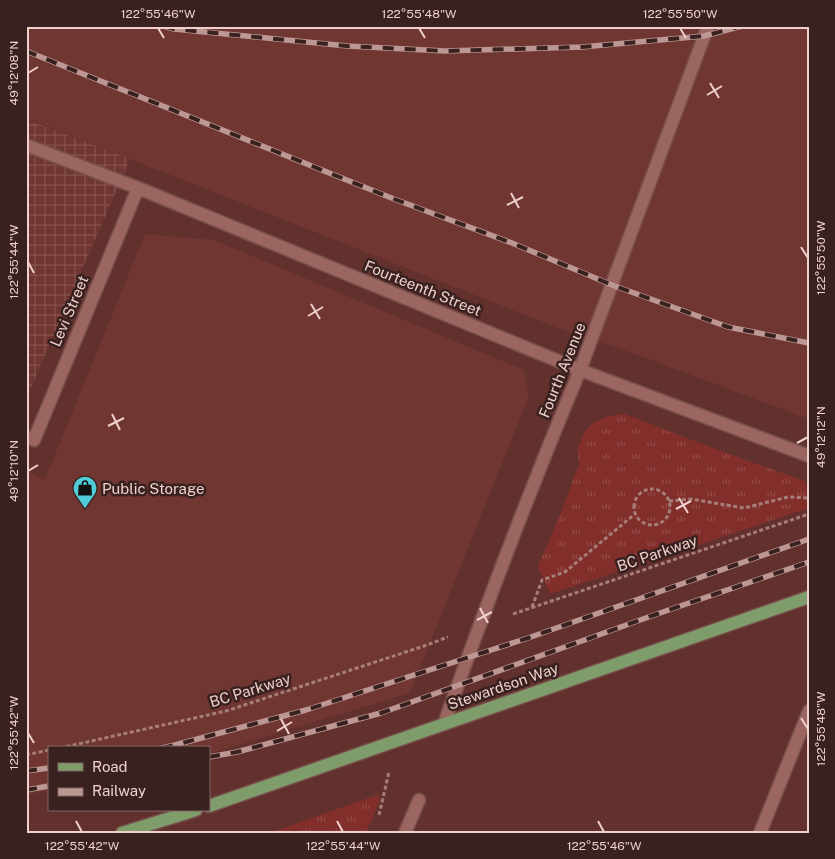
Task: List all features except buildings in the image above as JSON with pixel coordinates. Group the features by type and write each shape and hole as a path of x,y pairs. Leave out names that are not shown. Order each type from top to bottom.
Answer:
{"main road":[{"name":"Stewardson Way","path":"210,806 809,597"},
{"path":"122,833 190,812"}],"street":[{"name":"Fourth Avenue","path":"444,724 478,626 580,370 708,26"},
{"name":"Fourteenth Street","path":"26,145 138,188 580,370 809,456"},
{"name":"Levi Street","path":"26,437 34,440 138,188"},
{"path":"760,833 809,711"},
{"path":"405,833 419,800"}],"path":[{"path":"649,489 661,491 670,501 670,512 664,521 659,524 654,525 642,522 635,514 635,501 638,496 649,489"},
{"path":"670,501 691,499 744,508 788,497 809,498"},
{"path":"532,607 542,580 565,572 635,514"},
{"name":"BC Parkway","path":"512,614 809,514"},
{"name":"BC Parkway","path":"69,746 226,711 444,639"},
{"path":"379,815 396,741"},
{"path":"26,754 48,750"}],"shaded area":[{"path":"26,26 809,26 809,419 630,352 558,328 26,118"},
{"path":"26,119 130,159 26,399"},
{"path":"145,234 214,240 524,370 529,396 410,693 210,754 210,746 48,746 48,791 26,794 26,471 45,479"}],"green space":[{"path":"625,414 805,481 809,492 809,508 550,594 538,566 579,464 577,450 584,433 593,423 609,416"},
{"path":"377,795 380,799 366,833 269,833"}],"railway":[{"path":"164,26 174,29 347,46 445,51 582,47 704,36 742,26"},
{"path":"26,51 394,199 512,243 612,285 728,327 809,343"},
{"path":"171,746 306,710 528,638 809,539"},
{"path":"210,757 237,752 381,713 657,614 809,562"},
{"path":"26,771 48,768"},
{"path":"26,790 48,786"}],"place":[{"name":"Public Storage","path":"85,509"}]}
